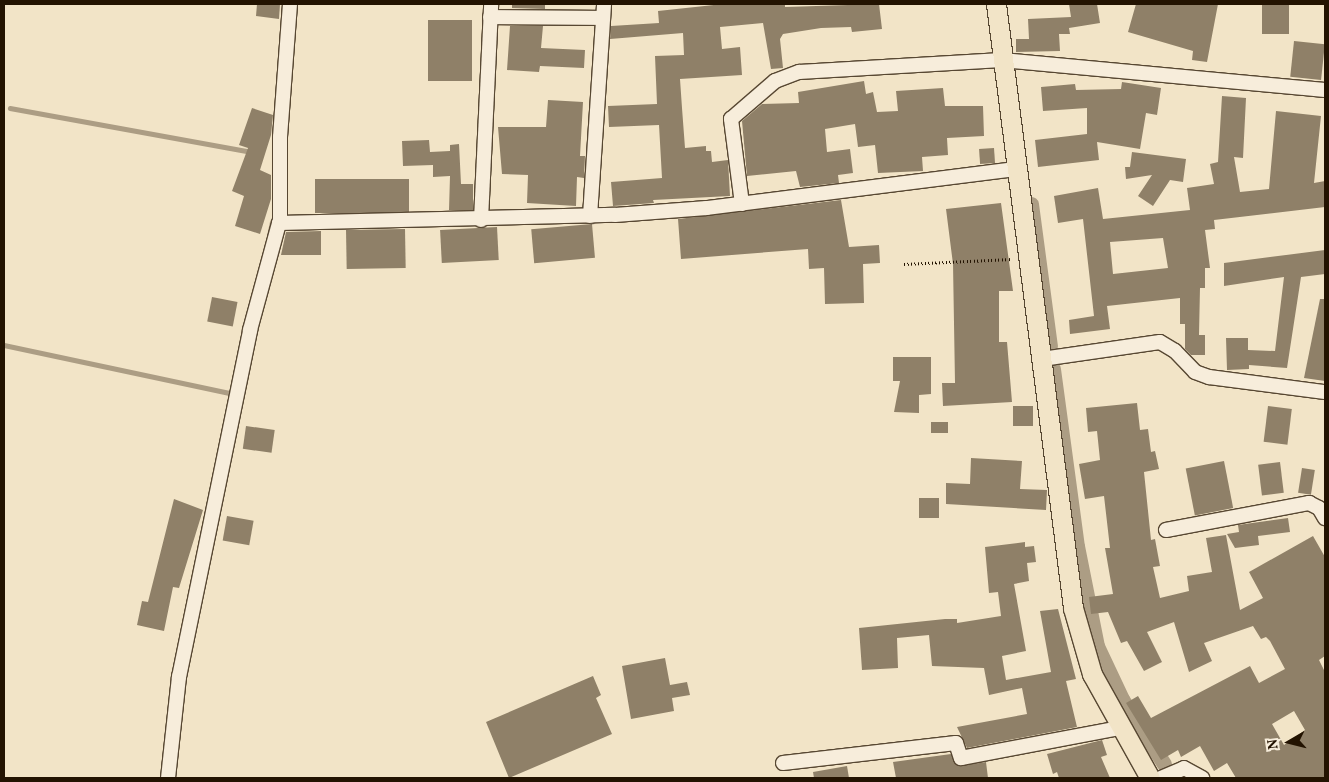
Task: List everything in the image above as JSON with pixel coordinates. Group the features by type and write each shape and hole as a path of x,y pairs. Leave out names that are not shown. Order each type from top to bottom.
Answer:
{"main road":[{"path":"996,4 1073,608 1092,674 1120,728 1150,778"}],"street":[{"path":"168,778 179,677 250,330 280,222 280,137 290,4"},
{"path":"590,216 604,4"},
{"path":"481,220 490,10 603,18"},
{"path":"742,204 731,119 775,81 789,74 820,70 1002,60 1325,90"},
{"path":"280,222 481,220 590,216 742,204 1017,170"},
{"path":"1042,359 1160,342 1175,351 1195,372 1209,377 1325,392"},
{"path":"1166,530 1309,504 1319,508 1325,518"},
{"path":"783,763 956,743 960,758 1120,728"},
{"path":"1161,778 1184,768 1202,778"}],"path":[{"path":"904,264 1029,258"}],"building":[{"path":"257,4 280,4 279,19 256,16"},
{"path":"512,4 545,4 545,9 512,8"},
{"path":"723,4 785,4 785,7 879,4 882,29 852,32 851,27 821,28 783,34 780,39 783,68 771,69 763,23 720,27 722,49 740,47 742,75 680,79 685,148 706,146 706,151 711,151 712,162 728,160 730,196 653,200 654,203 613,206 611,182 662,178 659,125 609,127 608,106 657,104 655,56 684,55 683,33 610,39 611,26 659,23 658,11"},
{"path":"1069,4 1097,4 1100,23 1069,28 1070,34 1059,34 1060,51 1016,52 1016,39 1029,39 1028,19 1071,17"},
{"path":"1136,4 1218,4 1207,62 1192,60 1193,51 1128,32"},
{"path":"1262,4 1289,4 1289,34 1262,34"},
{"path":"428,20 472,20 472,81 428,81"},
{"path":"510,26 543,26 541,48 585,50 584,68 540,66 539,72 507,70"},
{"path":"1294,41 1325,44 1321,80 1290,77"},
{"path":"864,81 866,94 873,92 877,112 898,111 896,91 943,88 945,106 983,106 984,136 947,138 948,155 922,157 923,171 878,173 875,145 858,147 855,124 825,129 827,152 850,149 853,173 838,175 839,183 800,187 796,171 747,176 742,121 762,104 799,103 798,92"},
{"path":"1122,82 1161,88 1157,115 1146,113 1140,149 1097,142 1099,160 1038,167 1035,140 1087,134 1087,108 1043,111 1041,87 1075,84 1076,90 1121,89"},
{"path":"1222,96 1246,98 1243,158 1234,157 1240,192 1269,189 1276,111 1321,116 1314,183 1325,181 1325,207 1214,220 1215,229 1205,230 1210,268 1205,268 1205,288 1200,288 1199,335 1205,335 1205,355 1191,355 1185,349 1185,324 1180,324 1180,298 1107,306 1110,329 1070,334 1069,320 1094,316 1083,219 1058,223 1054,196 1098,188 1103,219 1190,210 1187,188 1214,184 1210,164 1218,162","holes":["1163,238 1168,268 1113,274 1110,242"]},
{"path":"548,100 583,102 580,156 585,156 584,178 577,177 576,206 527,203 528,175 502,174 498,127 546,127"},
{"path":"252,108 273,115 271,135 260,170 271,175 271,199 260,234 235,226 244,196 232,191 248,148 239,145"},
{"path":"429,140 430,152 450,151 450,145 459,144 461,184 473,184 473,210 449,210 450,176 433,177 433,165 403,166 402,141"},
{"path":"994,148 995,163 980,164 979,149"},
{"path":"1132,152 1186,159 1183,182 1170,180 1153,206 1138,196 1152,175 1126,179 1125,167 1130,167"},
{"path":"315,179 409,179 409,213 315,213"},
{"path":"841,200 849,247 879,245 880,263 863,264 864,303 825,304 824,268 809,269 808,249 681,259 678,219"},
{"path":"1001,203 1013,291 999,291 999,342 1007,342 1012,402 943,406 942,383 955,383 953,264 946,209"},
{"path":"592,224 595,258 534,263 531,229"},
{"path":"497,227 499,260 442,263 440,230"},
{"path":"405,229 406,268 347,269 346,230"},
{"path":"321,231 321,255 281,255 286,232"},
{"path":"1325,250 1325,274 1301,277 1287,368 1249,365 1249,369 1227,370 1226,338 1248,338 1248,350 1275,351 1284,277 1224,286 1224,263"},
{"path":"212,297 238,302 233,327 207,322"},
{"path":"1320,299 1325,299 1325,381 1304,378"},
{"path":"893,357 931,357 931,394 919,395 919,413 894,412 900,381 893,381"},
{"path":"1137,403 1140,430 1148,429 1151,452 1155,451 1159,469 1144,472 1151,540 1155,539 1160,566 1153,567 1160,598 1189,591 1187,576 1212,572 1206,538 1226,535 1240,610 1263,598 1249,572 1313,536 1325,557 1325,656 1319,660 1325,672 1325,778 1236,778 1227,763 1214,771 1200,746 1181,757 1178,750 1161,760 1126,703 1138,696 1151,718 1250,666 1259,683 1285,669 1270,641 1266,637 1261,639 1253,626 1204,643 1212,661 1189,672 1174,622 1147,632 1162,662 1144,671 1127,641 1121,643 1108,612 1091,614 1089,597 1113,594 1105,548 1110,548 1104,496 1085,499 1079,464 1100,460 1097,431 1088,432 1086,408","holes":["1294,711 1305,730 1284,745 1272,724"]},
{"path":"1013,406 1033,406 1033,426 1013,426"},
{"path":"1268,406 1292,409 1287,445 1264,442"},
{"path":"931,422 948,422 948,433 931,433"},
{"path":"246,426 275,430 272,453 243,449"},
{"path":"971,458 1022,461 1020,489 1047,490 1046,510 946,504 946,483 970,484"},
{"path":"1224,461 1233,508 1195,516 1186,468"},
{"path":"1280,462 1284,493 1262,495 1258,465"},
{"path":"1302,468 1315,470 1311,495 1298,493"},
{"path":"919,498 939,498 939,518 919,518"},
{"path":"174,499 203,510 179,588 173,587 164,631 137,625 142,601 148,602"},
{"path":"227,516 254,521 249,545 223,541"},
{"path":"1288,518 1290,532 1258,536 1259,545 1235,548 1227,534 1239,532 1238,525"},
{"path":"1025,542 1025,547 1034,546 1036,562 1027,563 1029,581 1014,584 1026,651 1002,656 1006,680 1051,672 1040,611 1058,609 1076,679 1066,681 1077,727 967,748 957,727 1027,714 1022,688 989,695 984,668 932,666 929,635 897,638 898,668 862,670 859,628 945,619 957,619 957,623 1001,616 998,592 989,593 985,547"},
{"path":"665,658 670,685 687,682 690,695 672,698 674,711 631,719 622,666"},
{"path":"593,676 601,695 596,698 612,734 509,778 486,722"},
{"path":"1102,740 1107,755 1101,757 1110,778 1059,778 1057,772 1053,774 1047,754"},
{"path":"951,754 959,766 986,762 988,778 896,778 893,762"},
{"path":"847,766 849,778 814,778 813,772"}],"waterway":[{"path":"10,108 253,152"},
{"path":"1031,204 1050,346"},
{"path":"269,236 272,222"},
{"path":"4,345 234,394"},
{"path":"1053,369 1077,546 1097,646 1122,699 1164,764"}]}
